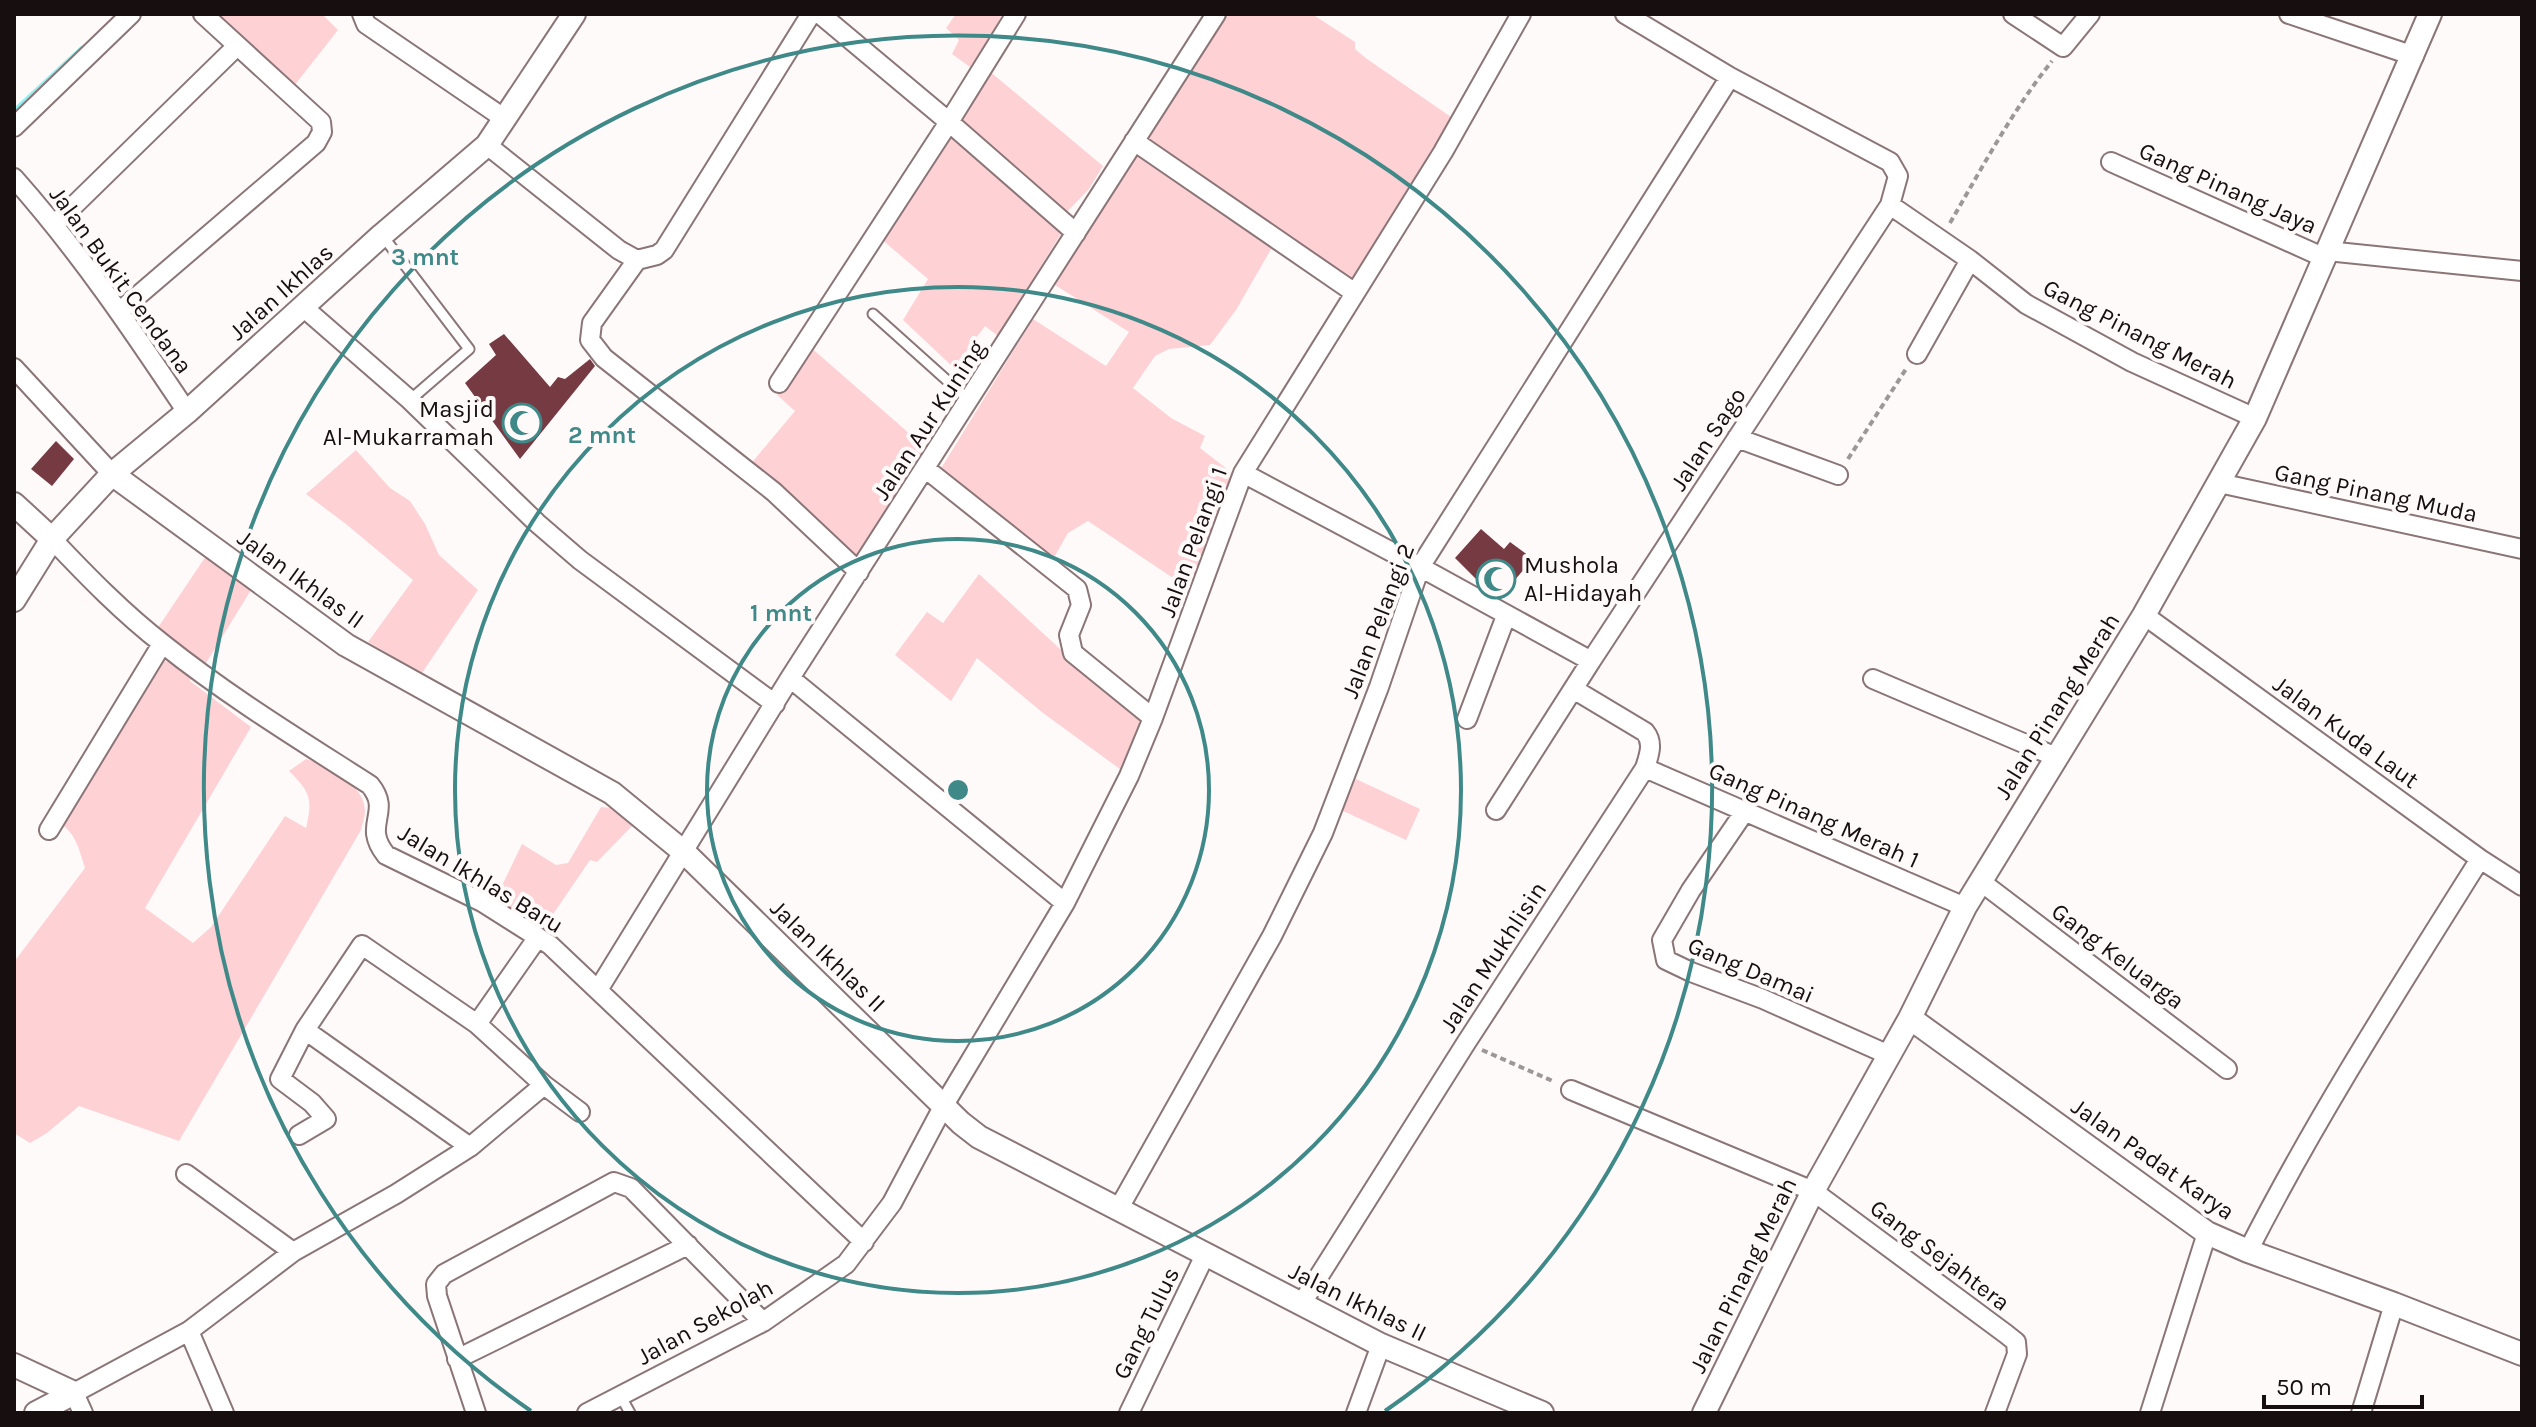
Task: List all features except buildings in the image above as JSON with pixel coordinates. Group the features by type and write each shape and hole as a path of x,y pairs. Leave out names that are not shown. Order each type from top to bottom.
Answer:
{"street":[{"path":"14,127 131,14"},
{"path":"120,311 316,143 322,132 321,122 203,14"},
{"path":"362,14 366,24 505,119"},
{"name":"Jalan Ikhlas","path":"14,600 52,539 112,474 187,412 382,235 487,145 574,14"},
{"path":"811,14 664,250 637,260 592,323 590,340 604,358 774,492 859,572"},
{"path":"820,14 1076,233"},
{"path":"779,383 1016,14"},
{"name":"Jalan Aur Kuning","path":"598,990 790,678 1216,14"},
{"name":"Jalan Pelangi 1","path":"944,1105 1065,903 1129,776 1243,473 1443,152 1521,14"},
{"name":"Jalan Sago","path":"1591,661 1890,205 1898,176 1890,162 1730,77 1625,14"},
{"path":"2013,14 2063,47 2090,14"},
{"path":"2289,14 2414,56"},
{"name":"Jalan Pinang Merah","path":"1704,1413 1813,1191 1910,1018 1965,907 2144,615 2255,418 2430,14"},
{"path":"55,224 237,46"},
{"name":"Jalan Pelangi 2","path":"1119,1208 1272,936 1323,833 1379,687 1420,567 1730,77"},
{"path":"1134,141 1355,293"},
{"path":"487,145 619,250 637,260"},
{"name":"Gang Pinang Jaya","path":"2111,162 2326,255 2522,271"},
{"name":"Jalan Bukit Cendana","path":"14,178 55,224 120,311 187,412"},
{"name":"Gang Pinang Merah","path":"1890,205 1970,260 2026,304 2132,362 2255,418"},
{"path":"1917,354 1970,260"},
{"path":"303,307 410,400 537,523 580,560 775,704"},
{"path":"14,368 112,474"},
{"path":"1737,438 1838,475"},
{"path":"926,469 1077,589 1081,605 1069,635 1073,653 1153,718"},
{"path":"1243,473 1591,661 1496,810"},
{"name":"Jalan Ikhlas II","path":"112,474 346,645 612,793 685,853 961,1123 979,1137 1381,1345 1542,1413"},
{"name":"Gang Pinang Muda","path":"2219,483 2522,549"},
{"path":"14,504 52,539"},
{"name":"Jalan Ikhlas Baru","path":"52,539 162,644 280,728 370,785 380,803 376,821 377,844 386,855 482,902 550,945 864,1242"},
{"name":"Jalan Kuda Laut","path":"2144,615 2480,859 2522,886"},
{"path":"1467,719 1506,616"},
{"path":"49,830 162,644"},
{"path":"790,678 1065,903"},
{"path":"1873,679 2056,757"},
{"path":"1575,690 1650,737 1645,768"},
{"name":"Gang Pinang Merah 1","path":"1645,768 1965,907"},
{"name":"Jalan Mukhlisin","path":"1302,1303 1645,768"},
{"name":"Gang Damai","path":"1745,811 1691,890 1662,940 1666,960 1889,1055"},
{"path":"2248,1251 2284,1180 2352,1062 2480,859"},
{"name":"Gang Keluarga","path":"1980,881 2227,1069"},
{"path":"477,1024 538,937"},
{"path":"299,1135 326,1119 312,1103 280,1079 305,1030 362,945 477,1024 544,1085 580,1112"},
{"name":"Jalan Padat Karya","path":"1910,1018 2207,1233 2522,1354"},
{"path":"305,1030 470,1147"},
{"path":"36,1413 79,1403 189,1331 293,1252 396,1194 470,1147 544,1085"},
{"path":"1571,1090 1813,1191"},
{"name":"Jalan Sekolah","path":"587,1413 763,1322 846,1264 892,1203 944,1105"},
{"path":"186,1174 293,1252"},
{"path":"476,1413 437,1296 436,1284 444,1274 614,1182 631,1188 763,1322"},
{"name":"Gang Sejahtera","path":"1813,1191 2016,1342 2017,1354 1995,1413"},
{"path":"2150,1413 2207,1233"},
{"path":"457,1359 688,1245"},
{"name":"Gang Tulus","path":"1129,1413 1206,1253"},
{"path":"2361,1413 2394,1304"},
{"path":"189,1331 224,1413"},
{"path":"1356,1413 1381,1345"},
{"path":"14,1365 79,1403"}],"lane":[{"path":"382,235 469,349 410,400"},
{"path":"873,314 970,401"},
{"path":"620,1395 630,1413"}],"path":[{"path":"1940,240 2035,82 2063,47"},
{"path":"1838,475 1917,354"},
{"path":"1466,1043 1571,1090"}],"shaded area":[{"path":"217,14 322,14 338,30 294,86"},
{"path":"956,14 1002,14 989,42 970,67 952,54 959,40 946,28"},
{"path":"1224,14 1312,14 1355,42 1355,49 1367,59 1454,119 1352,279 1145,140"},
{"path":"988,70 1103,166 1089,189 1066,213 955,121"},
{"path":"947,134 1062,232 998,336 985,326 954,368 903,320 928,279 880,238"},
{"path":"1136,154 1143,154 1274,244 1236,310 1210,345 1169,349 1155,356 1133,388 1171,418 1205,436 1200,448 1232,473 1213,535 1188,588 1088,521 1068,533 1052,561 940,470 1033,319 1106,366 1129,332 1052,283"},
{"path":"808,345 926,448 858,560 749,466 795,411 777,395"},
{"path":"356,450 390,488 410,501 439,555 478,590 422,673 368,642 413,580 306,494"},
{"path":"206,556 251,590 203,668 155,632"},
{"path":"979,574 1086,673 1144,719 1124,772 1043,713 977,658 951,701 895,655 927,612 943,623"},
{"path":"163,660 185,668 192,674 190,681 251,727 145,908 193,943 211,927 285,816 306,828 308,796 289,771 306,759 334,771 359,793 365,811 361,830 179,1141 79,1106 30,1143 14,1133 14,962 85,868 74,837 60,824"},
{"path":"1356,779 1420,809 1406,840 1341,810"},
{"path":"601,807 612,808 635,823 597,862 590,860 543,929 525,922 495,900 522,844 556,865 568,863"}],"waterway":[{"path":"14,112 82,49"}],"place":[{"name":"Masjid Al-Mukarramah","path":"522,423"},
{"name":"Mushola Al-Hidayah","path":"1496,579"}]}
